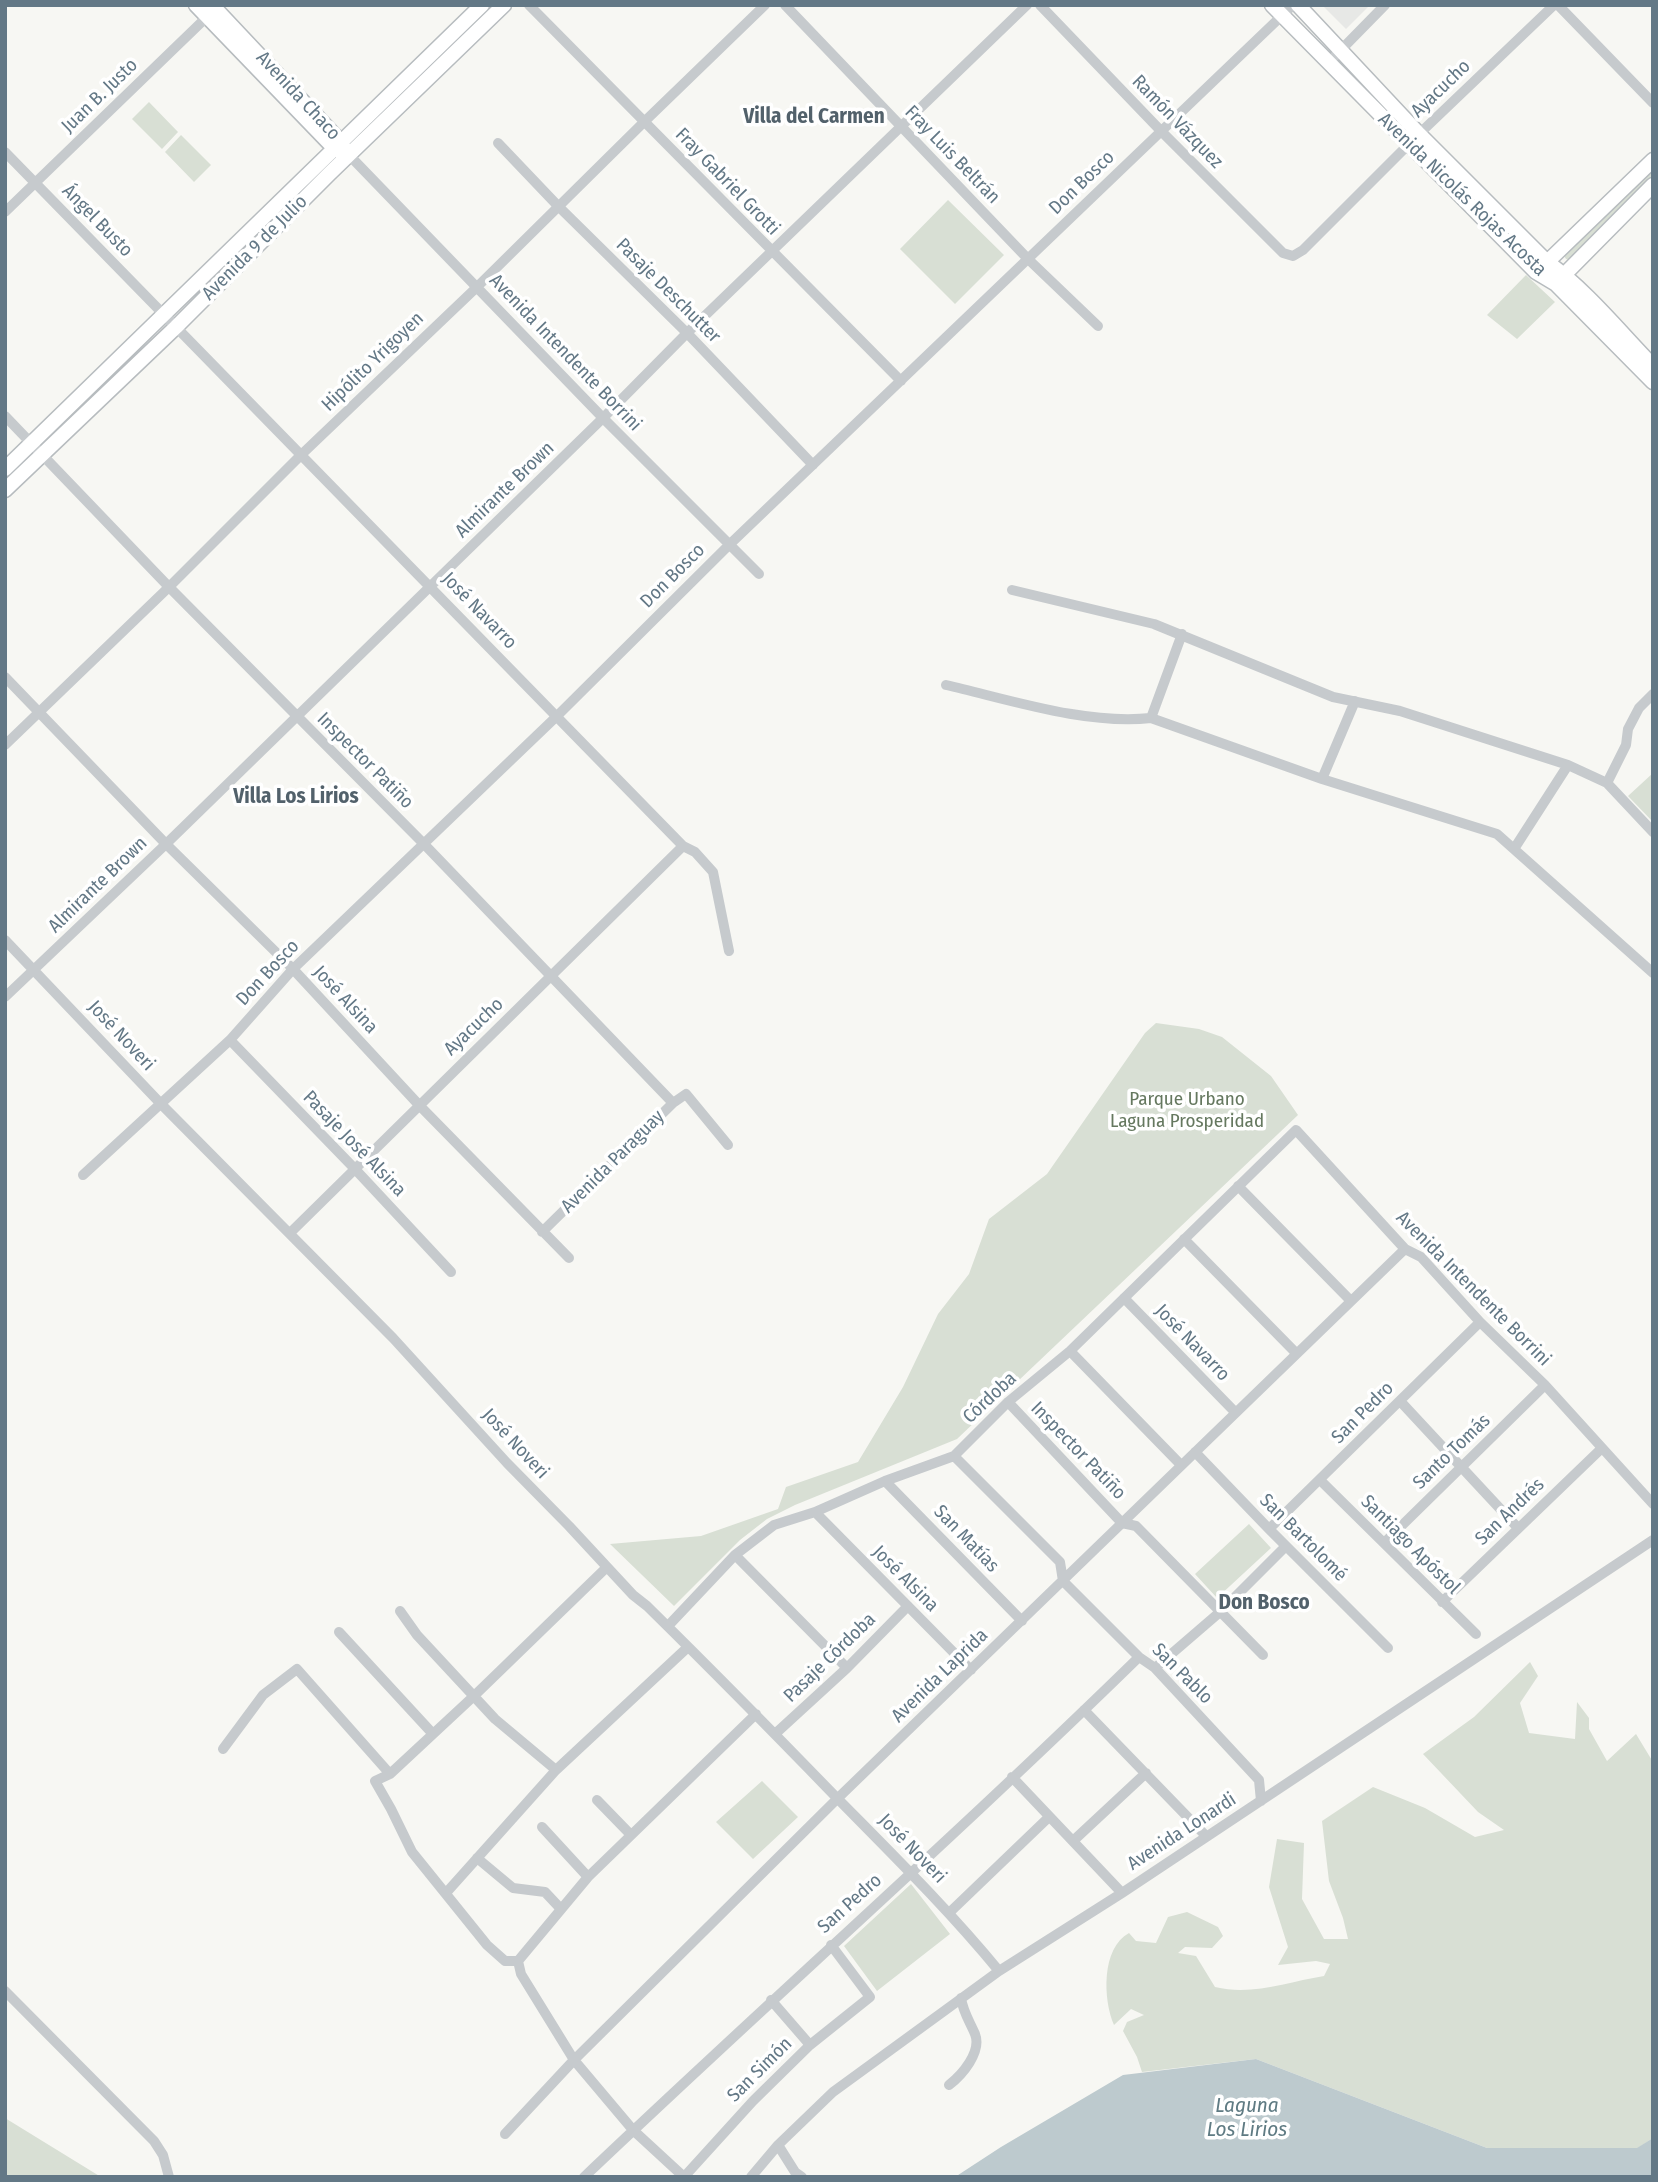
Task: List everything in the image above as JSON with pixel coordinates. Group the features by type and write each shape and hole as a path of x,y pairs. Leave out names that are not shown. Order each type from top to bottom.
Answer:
{"main road":[{"name":"Avenida Chaco","path":"196,5 213,9 349,155"},
{"name":"Avenida 9 de Julio","path":"5,490 37,449 164,316 482,5"},
{"name":"Avenida 9 de Julio","path":"5,470 37,449 176,327 504,5"},
{"name":"Avenida Nicolás Rojas Acosta","path":"1286,8 1341,50 1414,139"},
{"name":"Avenida Nicolás Rojas Acosta","path":"1286,8 1328,63 1414,139 1542,267 1560,279 1653,366"},
{"path":"1542,267 1653,160"},
{"path":"1560,279 1653,185"},
{"name":"Avenida Nicolás Rojas Acosta","path":"1560,279 1653,382"}],"street":[{"name":"Fray Gabriel Grotti","path":"529,5 901,382"},
{"name":"Hipólito Yrigoyen","path":"5,745 765,5"},
{"name":"Fray Luis Beltrán","path":"785,5 901,128 1098,326"},
{"name":"Almirante Brown","path":"5,997 166,844 687,333 1027,5"},
{"name":"Ramón Vázquez","path":"1040,5 1283,253 1293,256"},
{"path":"1328,63 1385,5"},
{"path":"1556,5 1653,103"},
{"name":"Ayacucho","path":"1293,256 1303,250 1414,139 1556,5"},
{"name":"Don Bosco","path":"83,1175 230,1040 293,969 1286,8"},
{"name":"Juan B. Justo","path":"5,212 213,9"},
{"name":"Pasaje Deschutter","path":"498,143 687,333 813,465"},
{"name":"Ángel Busto","path":"5,152 164,316"},
{"name":"Avenida Intendente Borrini","path":"349,155 603,418 759,574"},
{"name":"José Navarro","path":"164,316 683,846 695,852 713,872 729,951"},
{"name":"Inspector Patiño","path":"5,416 673,1103"},
{"path":"1012,590 1154,624 1334,697 1400,710 1568,765 1607,783 1653,832"},
{"path":"1151,718 1182,634"},
{"name":"José Alsina","path":"5,677 166,844 293,969 419,1105 569,1258"},
{"path":"946,685 1079,715 1126,721 1151,718 1322,779 1497,834 1653,973"},
{"path":"1607,783 1626,745 1628,729 1639,708 1653,694"},
{"path":"1322,779 1354,701"},
{"path":"1514,849 1568,765"},
{"name":"Ayacucho","path":"290,1233 683,846"},
{"name":"José Noveri","path":"5,940 162,1105 393,1338 506,1463 633,1595 668,1626 912,1872 999,1971"},
{"name":"Pasaje José Alsina","path":"230,1040 451,1272"},
{"name":"Avenida Paraguay","path":"542,1232 673,1103 686,1094 728,1145"},
{"name":"Avenida Intendente Borrini","path":"1296,1130 1405,1249 1421,1257 1480,1322 1545,1385 1653,1504"},
{"name":"Córdoba","path":"668,1626 735,1555 774,1525 814,1512 885,1481 954,1456 1008,1402 1070,1352 1296,1130"},
{"path":"1238,1186 1350,1300"},
{"path":"1184,1239 1296,1353"},
{"name":"Avenida Laprida","path":"505,2134 574,2060 838,1798 1405,1249"},
{"name":"José Navarro","path":"1124,1298 1235,1412"},
{"name":"San Pedro","path":"1269,1529 1480,1322"},
{"path":"1070,1352 1181,1465"},
{"name":"Santo Tomás","path":"1384,1543 1545,1385"},
{"path":"1400,1401 1518,1528"},
{"name":"Inspector Patiño","path":"1008,1402 1122,1523 1136,1527 1263,1655"},
{"name":"San Andrés","path":"1442,1602 1602,1448"},
{"name":"San Bartolomé","path":"1195,1452 1388,1648"},
{"name":"San Pablo","path":"954,1456 1060,1562 1063,1581 1139,1657 1155,1668 1259,1780 1261,1801"},
{"name":"Santiago Apóstol","path":"1320,1480 1476,1634"},
{"name":"San Matías","path":"885,1481 1022,1621"},
{"name":"José Alsina","path":"814,1512 971,1670"},
{"name":"Avenida Lonardi","path":"751,2177 778,2145 834,2092 999,1971 1122,1893 1653,1540"},
{"path":"1155,1668 1220,1612 1286,1546"},
{"path":"735,1555 847,1668"},
{"path":"518,1961 505,1961 487,1945 412,1852 375,1782 390,1774 607,1567"},
{"name":"Pasaje Córdoba","path":"775,1734 847,1668 908,1606"},
{"path":"400,1611 417,1635 495,1719 556,1770"},
{"path":"339,1632 433,1734"},
{"path":"446,1893 556,1770 688,1647"},
{"name":"San Pedro","path":"584,2177 1139,1657"},
{"path":"223,1749 263,1695 297,1669 390,1774"},
{"path":"1084,1710 1206,1836"},
{"path":"518,1961 588,1877 756,1714"},
{"path":"1073,1841 1146,1773"},
{"path":"1012,1777 1122,1893"},
{"path":"597,1800 631,1835"},
{"path":"949,1913 1049,1818"},
{"path":"542,1827 588,1877"},
{"path":"477,1858 513,1888 545,1892 560,1908"},
{"name":"San Simón","path":"684,2177 753,2101 810,2045 870,1997 831,1945"},
{"path":"518,1961 521,1974 574,2060 633,2130 684,2177"},
{"path":"5,1991 154,2141 163,2155 169,2177"},
{"path":"949,2085 964,2072 977,2044 961,1998"},
{"path":"771,2000 810,2045"},
{"path":"778,2145 795,2172 802,2177"}],"shaded area":[{"path":"1322,5 1370,5 1346,29"}],"green space":[{"path":"149,102 178,132 162,149 132,119"},
{"path":"181,135 211,165 194,182 165,152"},
{"path":"1653,167 1653,179 1569,260 1566,259 1563,254"},
{"path":"948,200 1004,255 955,304 900,249"},
{"path":"1526,275 1555,302 1517,339 1487,315"},
{"path":"1653,773 1653,822 1628,796"},
{"name":"Parque Urbano Laguna Prosperidad","path":"1156,1023 1199,1029 1222,1037 1271,1076 1298,1115 957,1439 767,1519 740,1540 674,1606 610,1544 701,1536 778,1509 786,1487 858,1462 903,1387 938,1314 969,1274 989,1219 1047,1174 1145,1033"},
{"path":"1249,1524 1271,1548 1217,1598 1195,1574"},
{"path":"1530,1662 1538,1676 1520,1703 1529,1733 1575,1739 1577,1702 1589,1718 1589,1729 1607,1761 1636,1734 1653,1762 1653,2138 1638,2148 1487,2148 1256,2059 1142,2072 1123,2031 1127,2022 1144,2015 1131,2009 1114,2025 1108,2002 1109,1962 1120,1940 1129,1933 1136,1941 1156,1943 1168,1917 1187,1912 1218,1927 1223,1936 1212,1948 1185,1947 1178,1953 1196,1956 1215,1987 1256,1989 1324,1976 1330,1964 1316,1961 1278,1965 1288,1947 1269,1887 1277,1839 1304,1843 1302,1899 1324,1939 1348,1939 1329,1881 1322,1821 1373,1787 1425,1808 1475,1837 1504,1830 1478,1812 1423,1754 1474,1717"},
{"path":"762,1781 798,1817 753,1859 716,1822"},
{"path":"911,1884 950,1934 877,1991 844,1946"},
{"path":"5,2118 101,2177 5,2177"}],"water":[{"name":"Laguna Los Lirios","path":"1256,2059 1487,2148 1637,2148 1653,2138 1653,2177 955,2177 1123,2075"}],"district":[{"name":"Villa del Carmen","path":"814,117"},
{"name":"Villa Los Lirios","path":"296,797"},
{"name":"Don Bosco","path":"1264,1603"}]}
